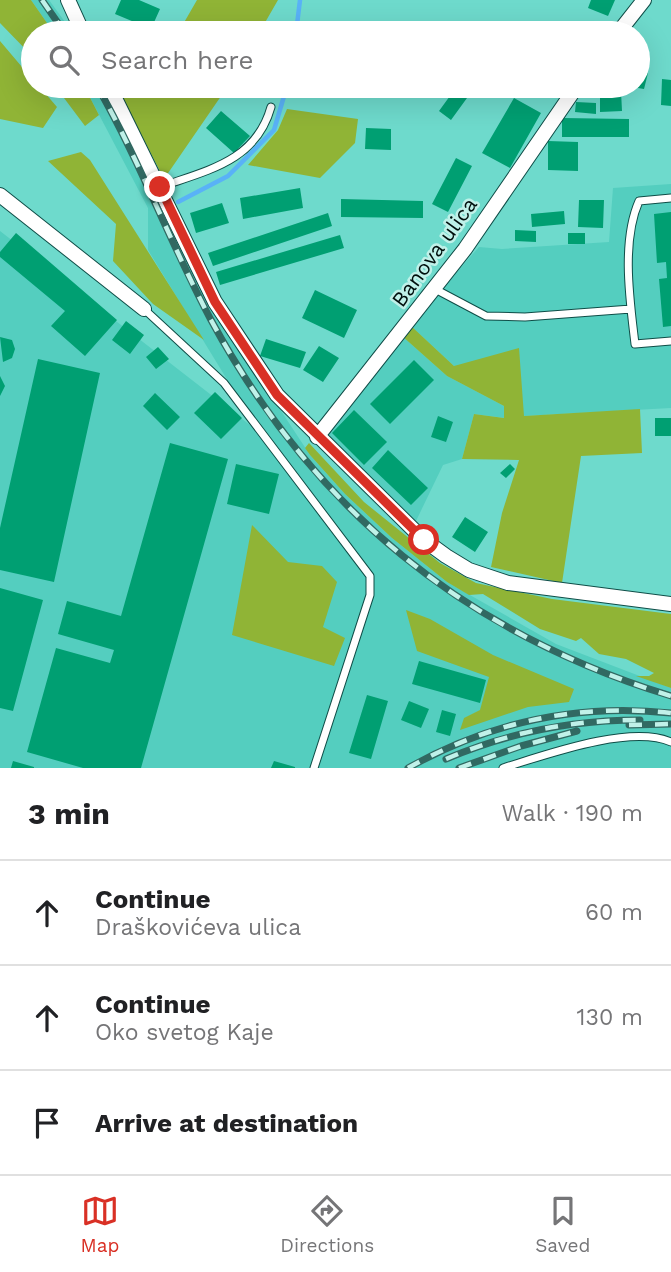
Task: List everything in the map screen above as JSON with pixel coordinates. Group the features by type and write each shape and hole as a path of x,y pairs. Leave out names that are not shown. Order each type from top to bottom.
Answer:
{"street":[{"path":"68,0 78,21"},
{"path":"627,21 644,0"},
{"path":"115,98 215,302 235,335 277,395 424,540 469,570 508,583 671,604"},
{"name":"Banova ulica","path":"317,437 434,289 569,98"},
{"path":"0,195 144,309"}],"lane":[{"path":"160,187 236,158 265,127 271,107"},
{"path":"671,198 639,201 634,213 631,309 635,344 671,341"},
{"path":"434,289 486,316 525,317 631,309"},
{"path":"144,309 224,383 296,481 361,559 370,576 370,595 314,768"},
{"path":"503,768 583,743 659,737 671,742"}],"shaded area":[{"path":"31,0 49,0 64,21 46,21"},
{"path":"90,98 111,98 214,309 310,455 345,494 392,538 447,582 556,644 671,688 671,768 0,768 0,231 259,432 148,250 148,208"},
{"path":"671,184 671,408 524,416 454,366 410,325 479,247 502,249 609,242 613,188"},
{"path":"402,336 447,376 504,406 505,418 474,414 462,459 443,465 416,521 325,436"}],"green space":[{"path":"0,0 31,0 46,21 21,21 21,45 0,23"},
{"path":"197,0 278,0 266,21 185,21"},
{"path":"0,41 21,66 21,98 49,98 57,107 43,128 0,119"},
{"path":"64,98 90,98 99,115 85,126"},
{"path":"122,98 220,98 164,179"},
{"path":"287,109 358,119 355,143 320,178 248,165 278,130"},
{"path":"81,152 90,160 204,340 153,304 113,261 116,224 48,161"},
{"path":"410,325 454,366 519,348 524,416 640,409 642,453 581,456 562,583 491,567 502,513 519,460 462,459 474,414 504,418 504,406 447,376 402,336"},
{"path":"309,443 364,502 440,563 476,583 552,599 671,614 671,688 636,676 649,676 654,673 626,659 599,654 581,638 576,641 540,629 483,594 469,595 447,582 392,538 345,494 305,448"},
{"path":"252,525 288,562 322,566 337,582 323,627 345,638 334,666 232,635"},
{"path":"406,610 430,619 493,655 574,689 569,702 528,707 460,730 464,718 480,710 489,677 417,651"}],"building":[{"path":"121,0 139,0 160,9 155,21 132,21 115,14"},
{"path":"591,0 615,0 608,16 588,8"},
{"path":"662,79 671,80 671,106 661,105"},
{"path":"448,98 467,98 451,120 439,111"},
{"path":"514,98 541,113 510,168 482,153"},
{"path":"600,98 621,98 622,111 600,112"},
{"path":"576,102 596,103 596,114 575,112"},
{"path":"221,111 250,136 234,153 206,128"},
{"path":"562,118 629,119 629,137 562,137"},
{"path":"366,128 391,129 391,150 365,149"},
{"path":"548,141 578,142 578,171 548,170"},
{"path":"456,158 472,166 448,212 432,204"},
{"path":"300,188 303,208 243,219 240,198"},
{"path":"341,199 423,201 423,218 341,217"},
{"path":"579,200 604,200 603,228 578,227"},
{"path":"222,203 229,223 196,233 190,213"},
{"path":"564,211 565,224 532,227 531,214"},
{"path":"671,212 671,326 663,327 659,279 667,278 666,262 657,263 654,214"},
{"path":"328,213 332,226 213,266 208,253"},
{"path":"515,230 536,231 536,242 515,241"},
{"path":"16,233 117,320 85,356 51,326 65,311 0,257 0,252"},
{"path":"568,233 585,233 585,244 568,244"},
{"path":"340,235 344,248 220,285 216,272"},
{"path":"315,290 357,310 344,338 302,318"},
{"path":"126,321 144,335 130,354 112,340"},
{"path":"0,337 12,340 15,349 12,358 3,362"},
{"path":"266,339 306,352 300,368 260,356"},
{"path":"319,346 339,358 323,382 303,370"},
{"path":"158,347 169,359 156,369 146,357"},
{"path":"38,359 100,373 54,582 0,570 0,528"},
{"path":"414,360 434,380 390,424 370,404"},
{"path":"0,376 5,386 0,396"},
{"path":"215,392 242,418 221,439 194,413"},
{"path":"155,393 180,417 167,430 143,406"},
{"path":"354,410 387,442 364,465 332,433"},
{"path":"438,416 453,422 446,442 431,437"},
{"path":"655,418 671,418 671,436 655,436"},
{"path":"170,443 228,459 141,768 83,768 27,752 56,648 110,663 114,650 58,634 67,601 121,616"},
{"path":"388,450 428,488 411,505 372,468"},
{"path":"236,464 279,474 269,514 227,504"},
{"path":"510,464 515,469 506,478 500,473"},
{"path":"465,517 488,532 475,552 452,537"},
{"path":"0,588 43,600 13,711 0,708"},
{"path":"419,661 486,680 480,703 412,684"},
{"path":"367,695 388,701 371,759 349,753"},
{"path":"409,701 429,709 421,728 401,720"},
{"path":"442,710 456,714 450,736 436,732"},
{"path":"13,761 34,767 34,768 11,768"},
{"path":"274,761 295,767 295,768 271,768"}],"waterway":[{"path":"297,21 300,0"},
{"path":"178,202 228,176 274,130 283,98"}],"railway":[{"path":"42,0 57,21"},
{"path":"104,98 211,320 252,388 297,450 347,506 402,556 462,599 527,637 596,670 671,696"},
{"path":"408,768 470,739 535,720 602,711 671,713"},
{"path":"446,759 541,729 589,722 640,720"},
{"path":"629,725 671,724"},
{"path":"459,768 521,746 577,731"}],"route":[{"path":"160,187 215,302 277,395 424,540"}]}
